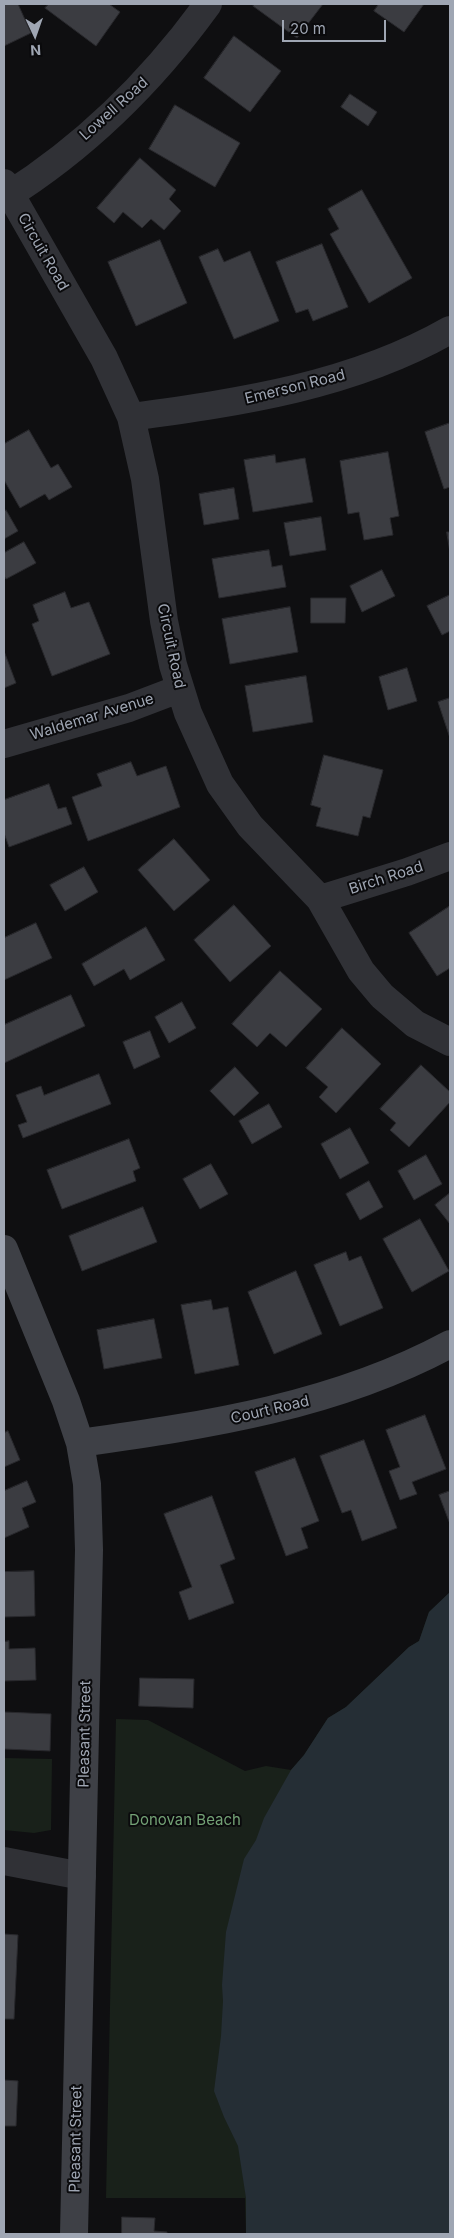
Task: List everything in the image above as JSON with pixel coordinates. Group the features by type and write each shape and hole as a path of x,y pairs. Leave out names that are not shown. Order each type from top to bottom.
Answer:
{"main road":[{"name":"Pleasant Street","path":"4,1249 66,1401 80,1444 87,1484 89,1550 74,2234"},
{"name":"Court Road","path":"80,1444 186,1428 280,1409 372,1380 450,1344"}],"street":[{"name":"Lowell Road","path":"6,192 64,154 130,97 180,42 208,4"},
{"name":"Circuit Road","path":"6,192 104,358 131,417 145,479 164,621 179,689 197,737 230,800 256,833 320,899 361,972 382,996 409,1020 450,1042"},
{"name":"Emerson Road","path":"131,417 227,404 301,387 392,358 450,330"},
{"name":"Waldemar Avenue","path":"4,744 129,708 179,689"},
{"name":"Birch Road","path":"320,899 407,872 450,856"},
{"path":"4,1861 82,1876"}],"green space":[{"name":"Donovan Beach","path":"450,1592 450,2234 246,2234 245,2198 106,2198 116,1719 148,1720 245,1771 266,1766 291,1770 304,1755 328,1718 346,1707 409,1647 419,1641 429,1612"},
{"path":"4,1758 52,1759 51,1830 34,1833 4,1830"}],"shaded area":[{"path":"450,1592 450,2234 246,2234 246,2198 238,2146 214,2091 221,2036 226,1932 244,1859 256,1840 264,1818 291,1770 304,1755 328,1718 346,1707 409,1647 419,1641 429,1612"}],"building":[{"path":"4,4 18,4 31,33 4,46"},
{"path":"49,4 109,4 120,12 96,46 45,8"},
{"path":"255,4 323,4 297,38 253,6"},
{"path":"379,4 424,4 404,32 374,11"},
{"path":"234,36 281,71 250,112 204,78"},
{"path":"350,94 377,112 368,126 341,107"},
{"path":"175,105 240,143 215,187 149,149"},
{"path":"140,158 176,190 169,199 181,211 164,230 151,219 142,228 123,212 114,223 97,208"},
{"path":"362,190 412,278 369,303 330,234 339,229 328,209"},
{"path":"160,240 187,303 136,326 108,262"},
{"path":"322,244 348,307 313,321 308,309 296,313 276,262"},
{"path":"218,249 224,262 250,251 279,321 234,339 199,257"},
{"path":"450,423 450,487 444,489 425,432"},
{"path":"29,430 51,468 58,464 72,487 49,500 45,494 20,508 4,480 4,444"},
{"path":"388,452 399,516 390,518 393,535 364,540 359,512 348,514 340,461"},
{"path":"275,455 276,463 305,458 313,502 253,512 244,460"},
{"path":"234,488 239,519 204,525 199,494"},
{"path":"6,510 18,531 4,539 4,512"},
{"path":"321,517 326,550 290,556 284,523"},
{"path":"447,532 450,532 450,552"},
{"path":"24,542 36,563 6,579 4,576 4,553"},
{"path":"269,550 272,567 282,565 286,587 219,598 212,559"},
{"path":"382,570 395,596 362,612 350,586"},
{"path":"65,592 71,608 89,602 110,654 52,676 32,624 39,621 33,605"},
{"path":"450,595 450,631 442,635 427,606"},
{"path":"311,598 346,598 345,623 311,623"},
{"path":"290,607 298,652 230,664 222,619"},
{"path":"4,651 16,683 4,688"},
{"path":"407,668 417,701 388,710 379,677"},
{"path":"306,676 313,722 253,732 245,686"},
{"path":"450,698 450,738 438,702"},
{"path":"324,755 383,770 370,818 363,816 358,836 316,826 321,808 311,805"},
{"path":"131,762 137,776 166,766 180,807 88,841 72,797 102,786 97,774"},
{"path":"49,784 58,809 66,807 72,824 9,847 4,833 4,800"},
{"path":"174,839 210,880 174,911 138,870"},
{"path":"84,867 98,892 65,911 50,885"},
{"path":"234,905 271,946 230,982 194,940"},
{"path":"450,906 450,968 437,976 409,933"},
{"path":"36,923 52,958 4,980 4,938"},
{"path":"146,927 165,960 130,980 124,969 94,986 82,964"},
{"path":"280,971 322,1009 286,1047 270,1033 257,1047 232,1024"},
{"path":"71,995 85,1026 4,1063 4,1025"},
{"path":"182,1002 196,1028 169,1043 155,1017"},
{"path":"342,1028 381,1064 336,1113 319,1097 328,1087 306,1068"},
{"path":"150,1031 160,1057 134,1069 123,1042"},
{"path":"421,1065 450,1092 450,1102 409,1147 390,1130 396,1123 380,1109"},
{"path":"235,1067 259,1093 234,1116 210,1091"},
{"path":"99,1074 111,1104 23,1138 18,1125 27,1122 16,1095 41,1086 44,1095"},
{"path":"269,1104 282,1127 252,1144 239,1121"},
{"path":"350,1128 369,1163 340,1179 321,1144"},
{"path":"129,1139 140,1168 133,1171 136,1181 62,1209 47,1170"},
{"path":"426,1155 442,1184 414,1200 398,1171"},
{"path":"211,1164 228,1194 200,1209 183,1179"},
{"path":"369,1181 383,1207 360,1220 346,1194"},
{"path":"450,1193 450,1224 435,1205"},
{"path":"143,1207 157,1242 82,1271 69,1236"},
{"path":"420,1219 449,1271 412,1292 383,1239"},
{"path":"346,1252 349,1261 361,1256 383,1308 340,1326 314,1265"},
{"path":"296,1271 322,1334 274,1354 248,1292"},
{"path":"211,1300 213,1310 228,1307 239,1365 195,1374 181,1305"},
{"path":"154,1319 162,1358 104,1369 97,1330"},
{"path":"425,1415 446,1469 412,1482 417,1494 400,1500 389,1471 400,1467 386,1430"},
{"path":"8,1431 20,1460 4,1467 4,1433"},
{"path":"364,1440 397,1528 362,1541 351,1510 342,1513 320,1456"},
{"path":"295,1458 319,1521 301,1528 308,1548 286,1556 255,1472"},
{"path":"27,1481 36,1502 22,1508 29,1527 4,1538 4,1491"},
{"path":"450,1491 450,1524 439,1495"},
{"path":"212,1496 235,1559 220,1565 234,1603 189,1620 179,1592 192,1587 164,1514"},
{"path":"34,1571 35,1616 4,1617 4,1572"},
{"path":"9,1641 9,1649 35,1648 36,1680 4,1681 4,1642"},
{"path":"140,1678 194,1679 193,1708 139,1706"},
{"path":"4,1712 51,1714 50,1751 4,1749"},
{"path":"4,1934 18,1935 14,2019 4,2019"},
{"path":"4,2080 18,2081 16,2126 4,2126"},
{"path":"122,2217 155,2218 154,2231 167,2232 167,2234 122,2234"}]}
